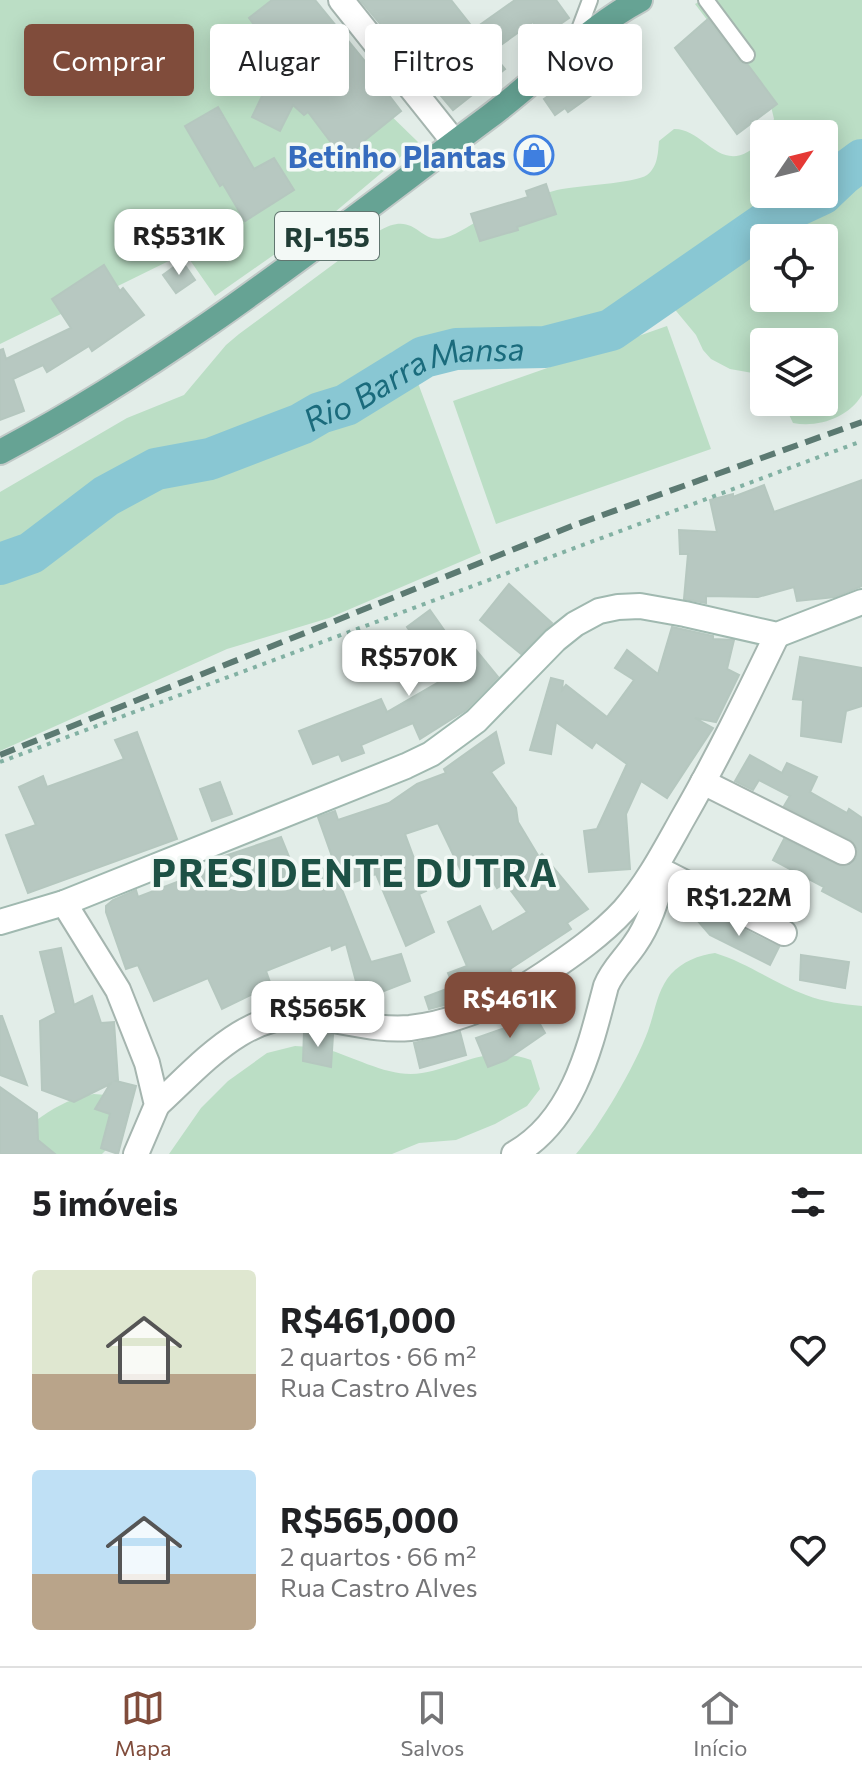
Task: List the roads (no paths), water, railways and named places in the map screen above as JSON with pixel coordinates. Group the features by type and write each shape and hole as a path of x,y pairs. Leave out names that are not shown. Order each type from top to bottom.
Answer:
{"main road":[{"name":"RJ-155","path":"606,24 640,0"},
{"name":"RJ-155","path":"0,452 61,420 201,329 518,94"}],"street":[{"path":"341,0 455,143"},
{"path":"0,922 64,903 431,754 476,721 555,640 599,611 640,606 777,635 862,602"},
{"path":"514,1154 551,1121 575,1086 612,972 635,944 647,923 660,870 777,635"},
{"path":"703,782 843,852"},
{"path":"660,870 784,933"},
{"path":"136,1154 157,1105 235,1037 264,1020 279,1016 313,1016 368,1027 410,1028 437,1023 499,1001 580,949 624,910 660,870"},
{"path":"64,903 118,990 147,1063 157,1105"}],"lane":[{"path":"581,24 590,0"},
{"path":"706,0 747,55"}],"waterway":[{"name":"Rio Barra Mansa","path":"838,179 862,160"},
{"name":"Rio Barra Mansa","path":"0,564 31,553 106,496 156,469 210,459 301,424 320,413 346,405 424,357 456,349 545,347 611,330 777,215 792,208"}],"railway":[{"path":"0,755 572,526 862,422"}],"place":[{"name":"Betinho Plantas","path":"534,155"}],"district":[{"name":"PRESIDENTE DUTRA","path":"355,871"}]}
